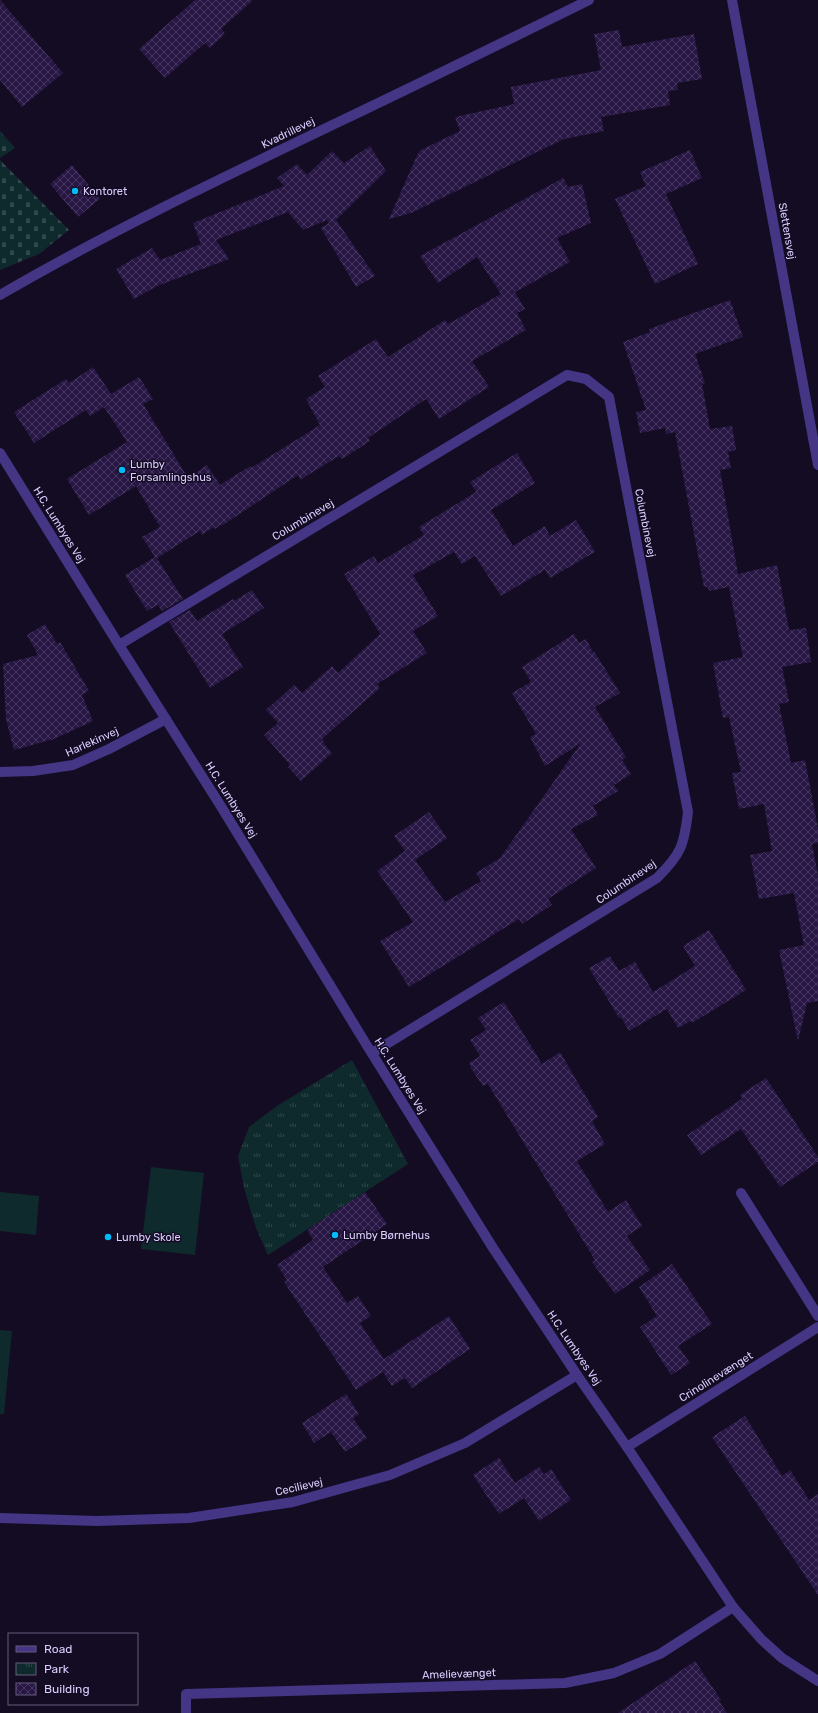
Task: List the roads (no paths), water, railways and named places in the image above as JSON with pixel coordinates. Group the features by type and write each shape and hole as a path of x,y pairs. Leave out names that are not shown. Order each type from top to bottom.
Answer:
{"street":[{"name":"Kvadrillevej","path":"0,295 74,252 168,204 589,0"},
{"name":"Slettensvej","path":"732,0 816,446 818,465"},
{"name":"Columbinevej","path":"119,645 567,375 586,379 609,397 688,812 685,838 674,861 657,878 372,1053"},
{"name":"H.C. Lumbyes Vej","path":"0,453 222,808 493,1248 577,1375 627,1447 733,1607 761,1639 782,1658 818,1681"},
{"name":"Harlekinvej","path":"0,772 33,771 73,765 109,749 166,719"},
{"path":"741,1193 818,1316"},
{"name":"Crinolinevænget","path":"627,1447 818,1327"},
{"name":"Cecilievej","path":"0,1518 96,1521 189,1518 293,1502 390,1475 465,1443 577,1375"},
{"name":"Amelievænget","path":"186,1713 186,1694 565,1683 614,1673 660,1654 733,1607"}],"place":[{"name":"Kontoret","path":"75,191"},
{"name":"Lumby Forsamlingshus","path":"122,470"},
{"name":"Lumby Børnehus","path":"335,1235"},
{"name":"Lumby Skole","path":"108,1237"}]}
